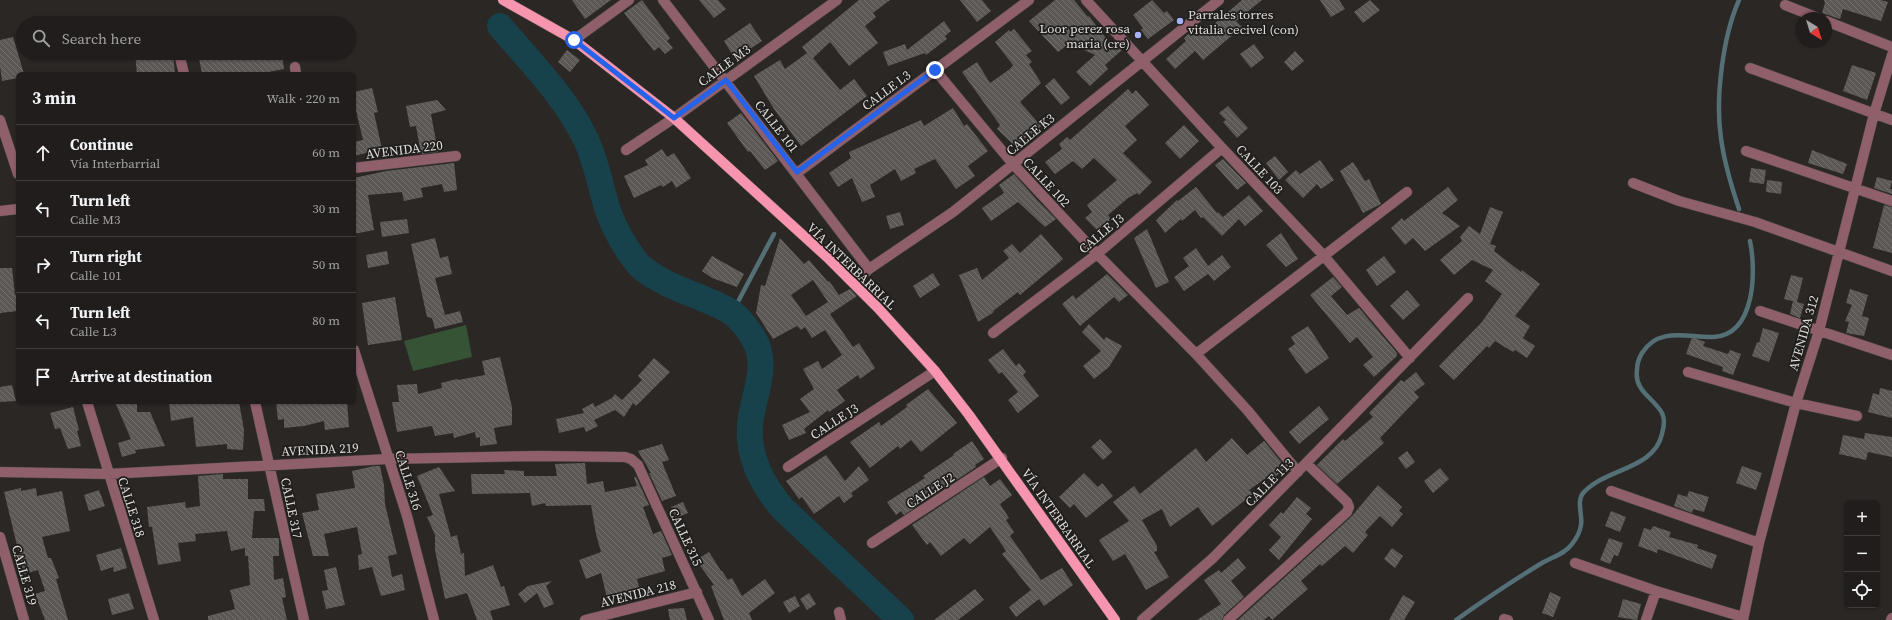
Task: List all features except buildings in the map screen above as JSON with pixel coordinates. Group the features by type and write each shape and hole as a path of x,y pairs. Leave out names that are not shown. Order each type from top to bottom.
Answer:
{"main road":[{"name":"VÍA INTERBARRIAL","path":"503,0 574,40 674,118 854,283 935,371 1002,458 1115,620"}],"street":[{"path":"574,40 629,0"},
{"name":"CALLE 101","path":"663,0 797,172 869,269"},
{"name":"CALLE M3","path":"626,150 674,118 837,0"},
{"name":"CALLE L3","path":"797,172 1029,0"},
{"name":"CALLE 103","path":"1086,0 1324,256 1410,358"},
{"name":"CALLE K3","path":"854,283 869,269 926,232 1219,0"},
{"path":"1785,5 1803,12"},
{"path":"1832,23 1892,47"},
{"name":"AVENIDA 312","path":"1743,619 1759,543 1796,403 1840,252 1874,114 1892,55"},
{"path":"181,60 184,72"},
{"path":"1750,68 1892,120"},
{"name":"CALLE 102","path":"935,70 1013,164 1097,254 1196,354 1248,411 1298,472"},
{"path":"0,120 16,168"},
{"name":"CALLE J3","path":"993,333 1097,254 1222,148"},
{"path":"1746,152 1892,201"},
{"name":"AVENIDA 220","path":"356,168 456,156"},
{"path":"1634,183 1679,201 1743,219 1892,271"},
{"path":"1196,354 1407,192"},
{"path":"0,211 16,209"},
{"name":"CALLE 113","path":"1142,620 1213,558 1468,298"},
{"path":"1760,311 1892,355"},
{"name":"CALLE 316","path":"356,356 407,516 434,620"},
{"name":"CALLE J3","path":"788,467 935,371"},
{"path":"1688,372 1796,403 1857,416"},
{"name":"CALLE 318","path":"88,404 154,620"},
{"name":"CALLE 317","path":"255,404 304,620"},
{"name":"AVENIDA 219","path":"0,472 108,474 388,459 605,456 625,457 631,459 638,465"},
{"name":"CALLE J2","path":"872,542 1002,458"},
{"path":"1228,620 1348,512 1348,502 1306,463"},
{"name":"CALLE 315","path":"638,465 709,620"},
{"path":"1611,491 1759,543"},
{"name":"CALLE 319","path":"0,536 24,620"},
{"path":"1575,563 1743,619"},
{"path":"1646,620 1656,591"},
{"name":"AVENIDA 218","path":"585,620 697,592"}],"green space":[{"path":"466,325 472,357 413,371 404,341"}],"waterway":[{"path":"1739,0 1733,15 1725,49 1720,86 1719,122 1724,156 1739,209"},
{"path":"500,26 548,81 579,126 594,159 608,211 621,239 638,264 648,273 668,284 731,312 742,322 754,339 759,352 760,371 751,417 750,442 756,466 767,488 782,508 901,620"},
{"path":"732,313 774,234"},
{"path":"1456,620 1520,577 1566,550 1578,535 1580,530 1580,499 1585,491 1595,483 1640,461 1650,454 1657,446 1663,431 1664,418 1658,407 1641,389 1638,383 1637,368 1640,357 1649,345 1657,339 1665,336 1684,335 1714,337 1728,333 1738,325 1745,313 1750,299 1753,268 1750,241"}],"place":[{"name":"Parrales torres vitalia cecivel (con)","path":"1180,21"},
{"name":"Loor perez rosa maria (cre)","path":"1138,35"}],"route":[{"path":"574,40 674,118 726,80 797,172 935,70"}]}
